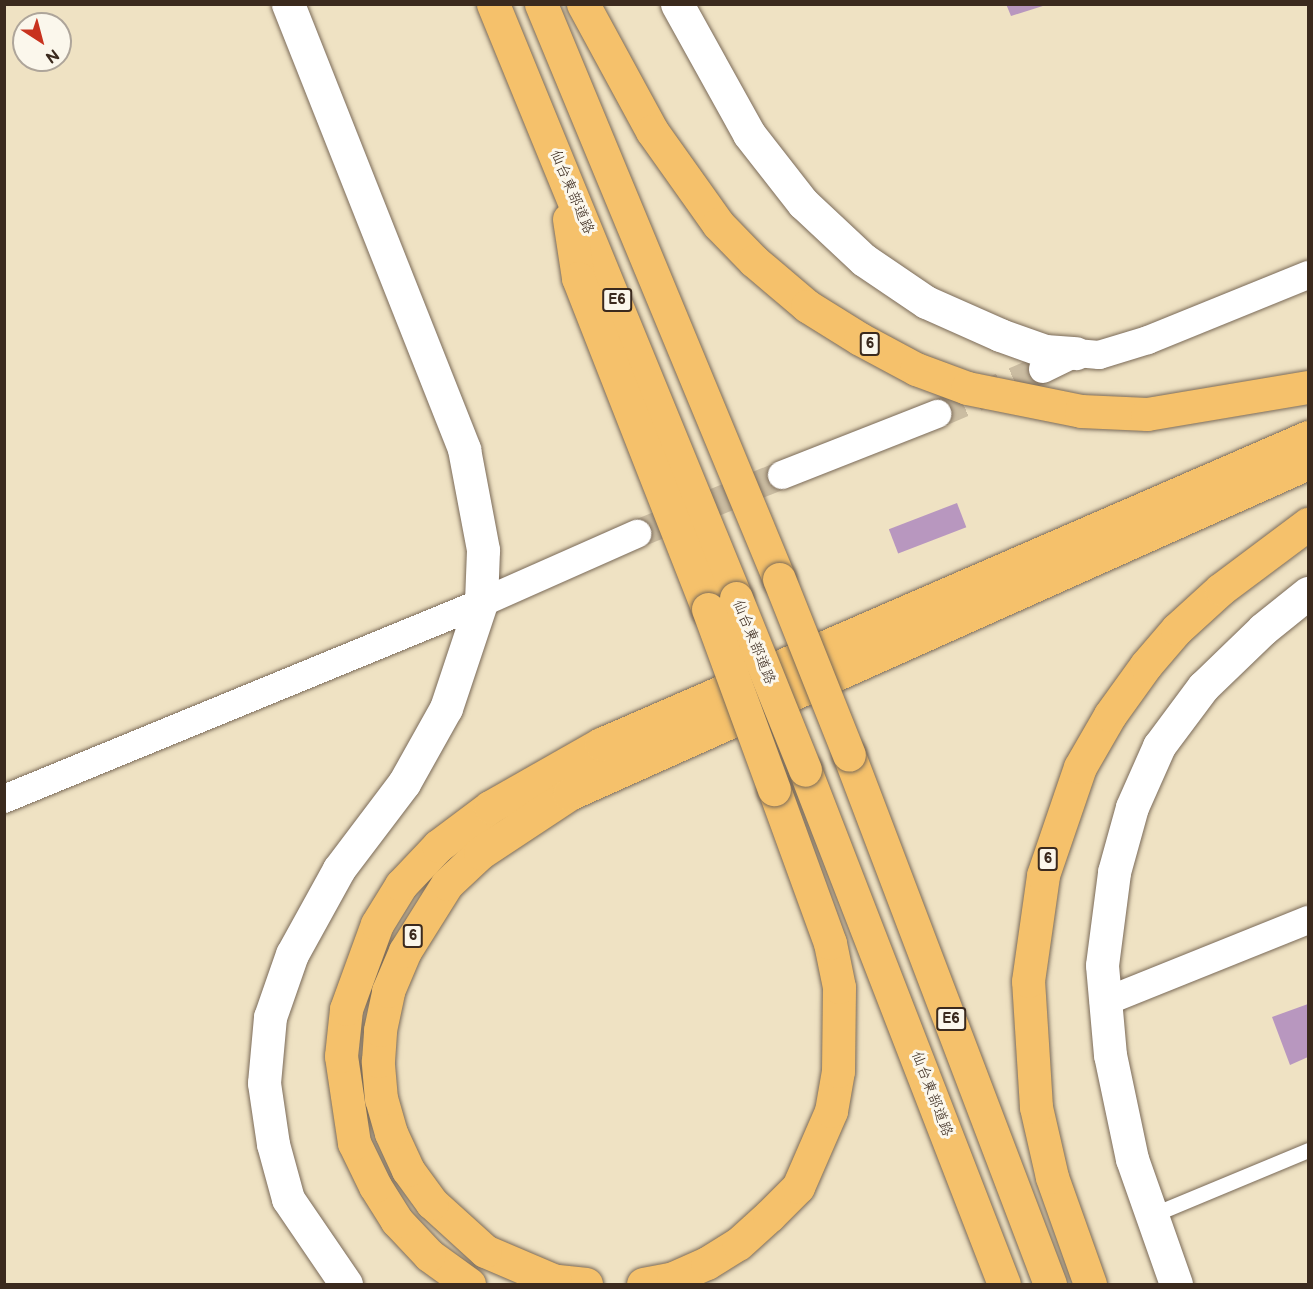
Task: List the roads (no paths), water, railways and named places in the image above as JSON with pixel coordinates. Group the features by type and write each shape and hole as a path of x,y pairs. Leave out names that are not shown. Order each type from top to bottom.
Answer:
{"highway":[{"name":"仙台東部道路","path":"493,4 560,164 722,603 805,770 873,939 1004,1284"},
{"name":"E6","path":"541,4 779,579 849,755 1050,1284"},
{"name":"6","path":"583,4 652,131 718,224 754,261 807,306 860,339 916,369 967,388 1081,411 1147,414 1308,387"},
{"name":"6","path":"469,1284 429,1255 397,1221 375,1186 354,1143 341,1056 346,1010 377,924 401,885 438,846 490,807 601,744 1308,437"},
{"name":"6","path":"586,1284 555,1281 485,1251 432,1203 408,1170 391,1133 381,1099 378,1061 386,1000 405,951 447,884 488,847 569,794 1308,463"},
{"name":"6","path":"1090,1284 1052,1177 1036,1107 1028,981 1043,875 1080,767 1110,715 1146,665 1177,629 1221,589 1308,524"},
{"path":"643,1284 673,1278 707,1263 738,1244 798,1187 831,1111 838,1071 838,987 830,943 774,789 722,603"}],"street":[{"path":"288,4 464,449 483,550 481,603 446,708 404,783 339,870 292,954 270,1017 264,1083 273,1144 288,1199 346,1284"},
{"path":"678,4 749,134 803,203 864,260 926,302 1000,335 1045,351 1099,355 1148,340 1308,275"},
{"path":"1043,369 1076,353"},
{"path":"782,476 937,414"},
{"path":"4,799 481,603 638,534"},
{"path":"1176,1284 1132,1159 1110,1055 1102,965 1114,872 1132,807 1159,746 1203,687 1263,629 1308,592"},
{"path":"1104,1002 1308,920"}],"lane":[{"path":"1152,1215 1308,1150"}],"tunnel":[{"path":"937,414 1043,369"},
{"path":"637,534 782,475"}]}
